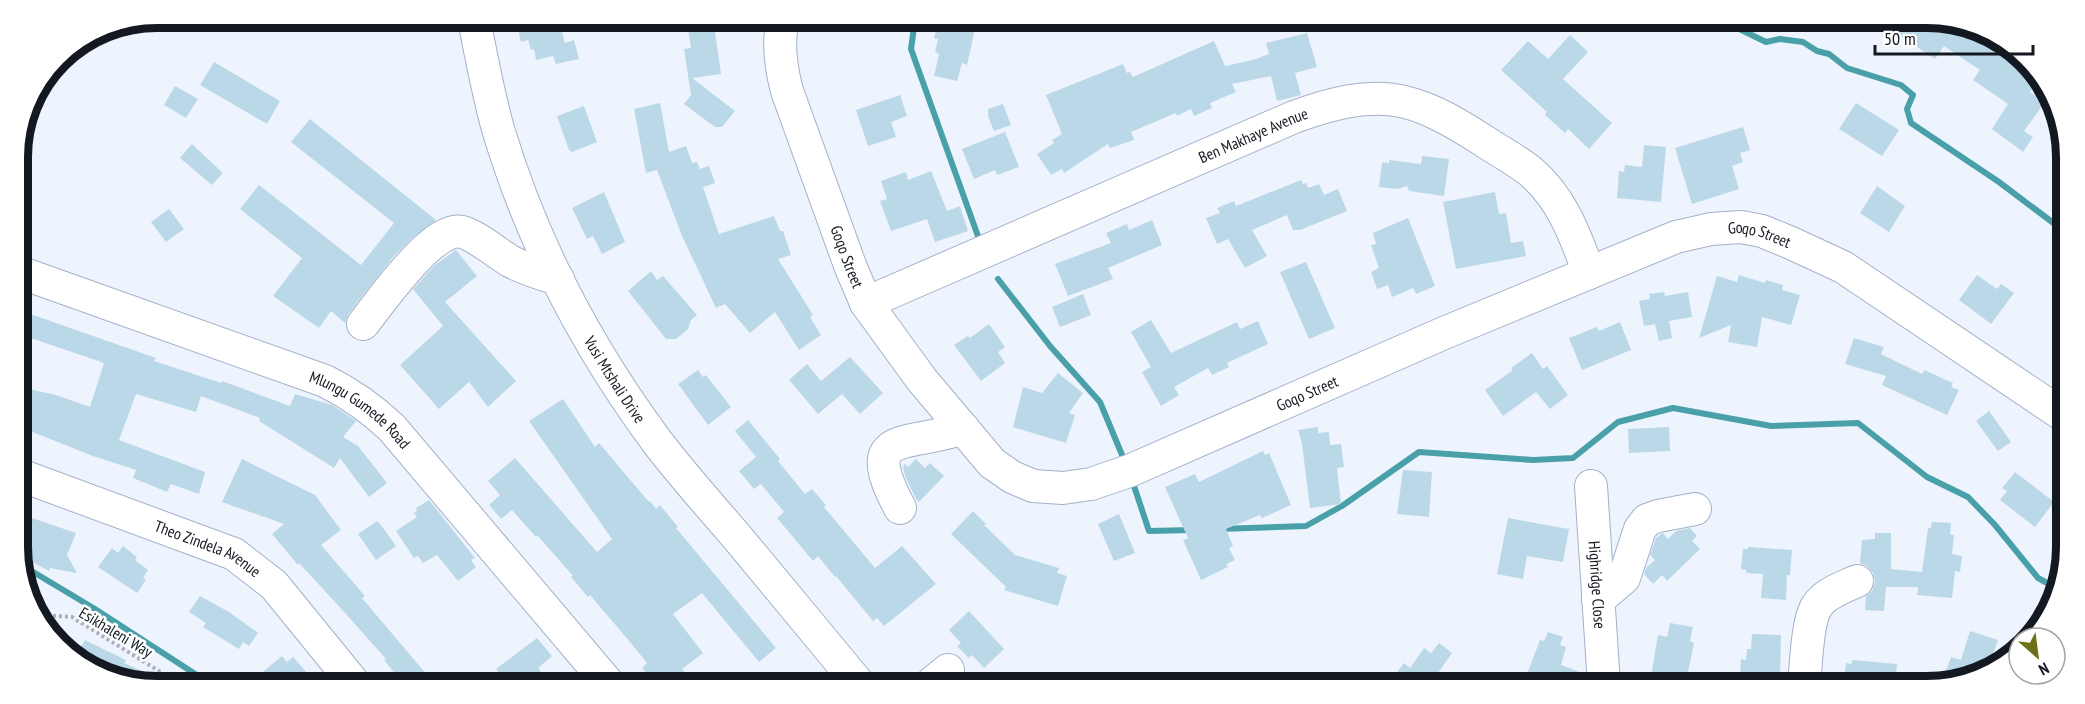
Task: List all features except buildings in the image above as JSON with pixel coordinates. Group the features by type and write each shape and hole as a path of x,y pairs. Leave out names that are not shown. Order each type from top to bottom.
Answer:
{"street":[{"name":"Vusi Mtshali Drive","path":"476,28 498,129 524,202 558,279 600,357 658,443 852,676"},
{"name":"Goqo Street","path":"782,28 781,69 787,91 851,268 866,303 922,380 992,464 1012,477 1033,486 1063,488 1091,484 1129,471 1588,273 1676,237 1711,229 1741,227 1762,231 1843,267 2056,410"},
{"name":"Ben Makhaye Avenue","path":"866,303 1294,117 1327,105 1377,98 1401,100 1430,109 1457,123 1529,171 1548,188 1562,209 1572,228 1588,273"},
{"path":"363,324 408,267 441,237 452,231 462,232 510,261 534,272 558,279"},
{"name":"Mlungu Gumede Road","path":"29,275 325,381 352,394 392,428 602,676"},
{"path":"900,508 884,475 887,450 902,441 934,437 963,428"},
{"name":"Theo Zindela Avenue","path":"28,478 234,554 274,585 348,676"},
{"name":"Highridge Close","path":"1591,486 1603,675"},
{"path":"1598,600 1624,578 1640,529 1647,520 1695,509"},
{"path":"1805,675 1813,616 1817,605 1840,588 1857,581"}],"path":[{"name":"Esikhaleni Way","path":"49,615 72,617 167,676"}],"waterway":[{"path":"914,28 911,49 979,239"},
{"path":"1737,28 1766,42 1780,39 1803,42 1817,51 1829,54 1847,68 1901,85 1913,95 1907,109 1911,123 1999,182 2056,225"},
{"path":"998,279 1050,346 1100,402 1125,462"},
{"path":"1218,529 1306,526 1342,506 1419,452 1533,460 1573,458 1618,422 1673,408 1771,426 1858,423 1927,477 1968,497 1995,525 2038,578 2050,585"},
{"path":"1132,480 1149,531 1193,530"},
{"path":"31,571 198,676"}]}
